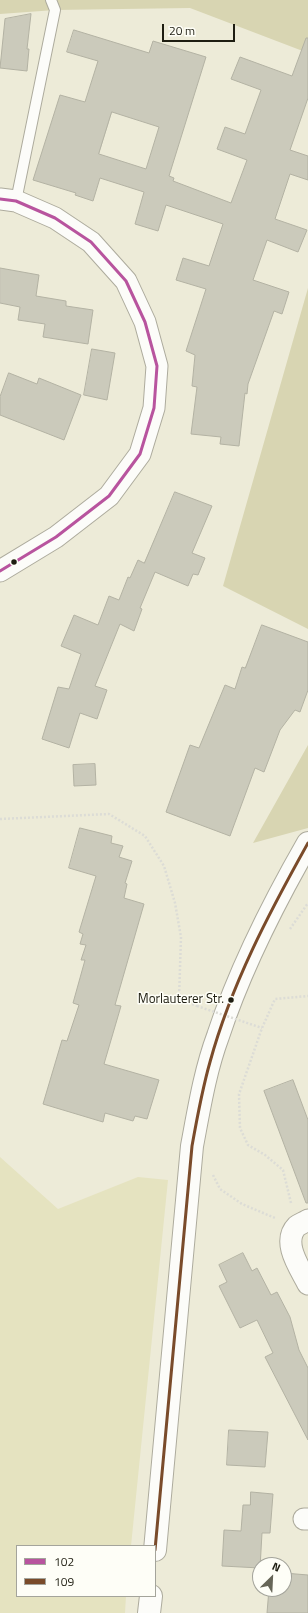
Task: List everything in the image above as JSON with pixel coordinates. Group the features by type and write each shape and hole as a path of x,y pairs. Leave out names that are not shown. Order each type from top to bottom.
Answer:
{"street":[{"path":"0,571 56,537 109,496 140,454 154,408 157,366 144,322 126,281 91,242 55,218 8,200"},
{"path":"155,1545 192,1146 204,1087 217,1036 236,991 270,913 308,843"},
{"path":"302,1223 292,1237 291,1250 308,1284"},
{"path":"149,1613 151,1597"}],"lane":[{"path":"8,200 55,10 51,0"}],"path":[{"path":"0,819 109,814 145,836 164,866 175,903 181,937 179,999 262,1028"},
{"path":"302,1223 283,1170 265,1155 248,1145 240,1128 239,1094 262,1028 275,1000 308,996"},
{"path":"192,1146 208,1166 220,1189 242,1204 302,1223"}],"shaded area":[{"path":"0,0 308,0 308,53 190,8 55,10 0,14"},
{"path":"308,288 308,629 223,586"},
{"path":"308,745 308,828 253,843"},
{"path":"0,1157 58,1209 138,1177 168,1180 131,1545 16,1545 16,1597 126,1597 125,1613 0,1613"}],"building":[{"path":"31,14 27,49 29,49 27,71 0,68 5,19"},
{"path":"74,30 149,53 153,41 206,57 169,176 174,178 173,181 231,203 247,160 217,149 225,127 245,134 261,90 231,79 240,57 292,76 306,38 308,38 308,98 290,150 308,156 308,180 290,174 275,219 307,230 298,252 267,240 253,280 289,292 282,314 274,311 248,384 247,394 245,393 239,446 220,444 221,437 191,434 197,387 192,386 195,355 186,351 206,289 176,280 183,258 209,266 223,224 166,205 158,231 135,224 144,192 100,178 93,201 75,195 76,193 33,180 60,95 85,102 98,61 67,52","holes":["112,112 159,127 146,169 99,154"]},
{"path":"0,268 39,275 36,296 66,301 66,306 93,310 88,344 43,337 45,324 18,320 20,307 0,303"},
{"path":"92,349 115,353 107,400 84,395"},
{"path":"9,373 37,384 39,378 81,395 64,440 0,415 0,397"},
{"path":"175,492 212,506 192,553 205,558 198,575 193,574 188,586 155,572 140,608 142,609 134,631 120,624 95,686 107,690 97,719 80,713 69,748 42,739 58,687 69,689 81,654 61,646 74,615 98,625 109,596 119,600 128,577 130,578 138,560 144,563"},
{"path":"262,625 308,642 308,690 300,712 295,710 280,730 264,772 255,768 230,836 166,812 190,745 199,748 225,685 235,689 242,667 245,668"},
{"path":"95,764 96,785 74,786 73,765"},
{"path":"80,828 112,836 111,843 123,846 119,857 132,861 125,883 127,884 124,898 144,904 115,1005 121,1006 104,1064 159,1080 147,1119 135,1116 133,1121 105,1113 103,1122 43,1104 62,1040 67,1041 79,1005 73,1003 85,960 81,960 86,945 80,944 83,934 79,932 96,876 69,868"},
{"path":"293,1080 308,1120 308,1203 306,1203 264,1091"},
{"path":"243,1253 252,1271 257,1268 271,1295 277,1292 290,1317 299,1350 308,1368 308,1440 265,1357 273,1353 257,1320 240,1328 219,1286 227,1282 219,1265"},
{"path":"229,1430 268,1432 265,1467 227,1465"},
{"path":"251,1492 273,1494 270,1533 262,1533 261,1557 252,1557 252,1568 222,1566 224,1530 241,1531 243,1505 250,1505"},
{"path":"292,1574 308,1575 308,1613 267,1613 268,1597 292,1597"}],"transit line":[{"name":"102","path":"0,199 16,201 55,218 91,242 126,281 145,322 157,366 154,408 140,454 109,496 56,537 0,571"},
{"name":"109","path":"155,1545 192,1146 202,1094 219,1033 240,977 265,923 308,843"}],"place":[{"name":"Morlauterer Str.","path":"231,1000"}]}
